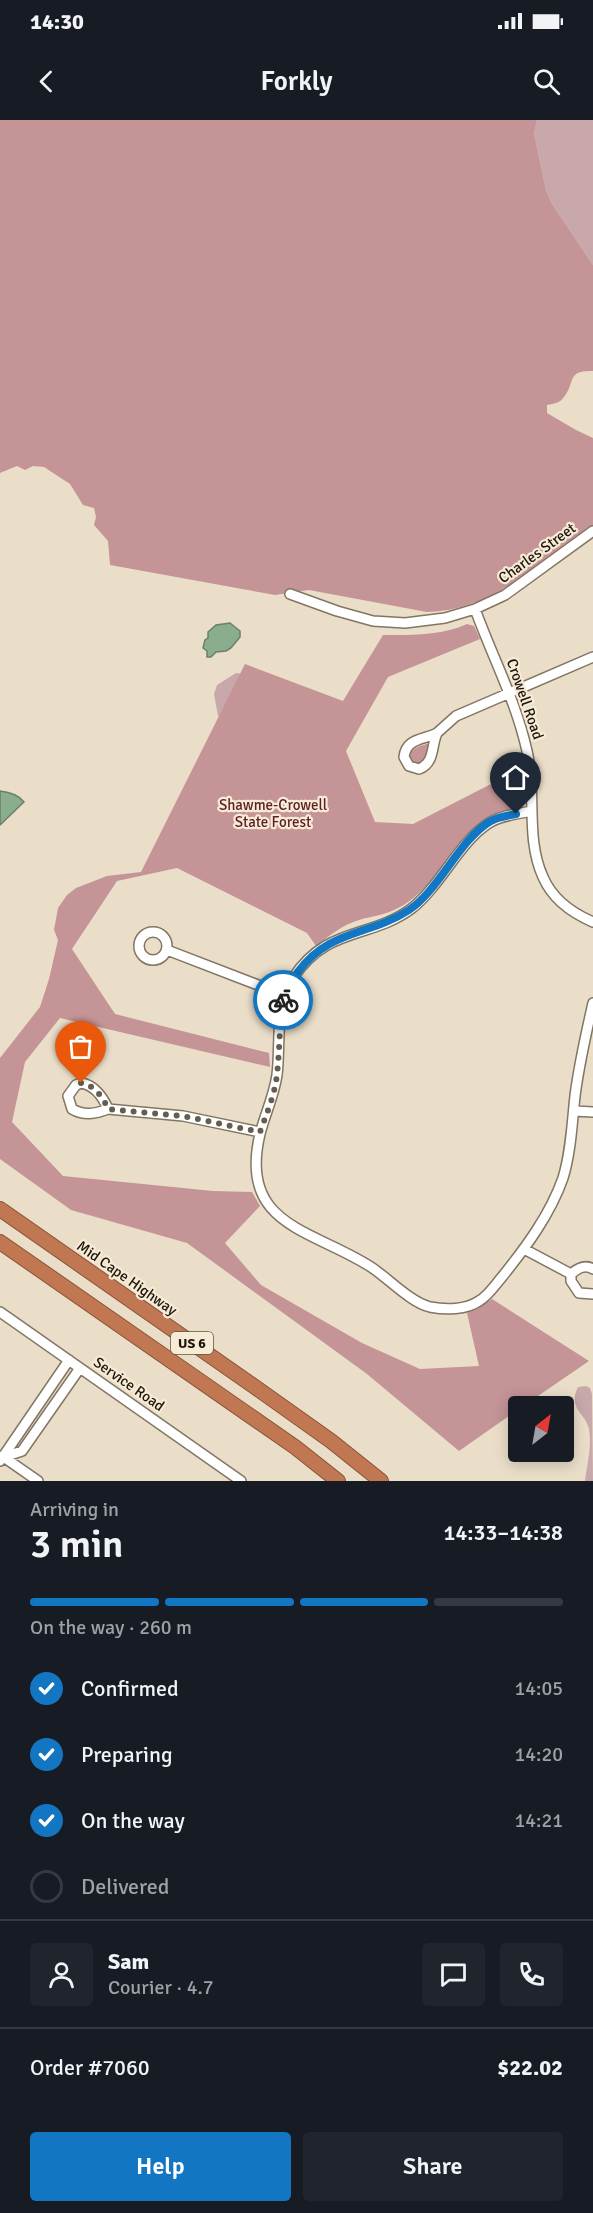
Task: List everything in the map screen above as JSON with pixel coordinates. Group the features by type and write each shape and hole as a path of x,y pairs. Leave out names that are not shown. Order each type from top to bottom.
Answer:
{"highway":[{"name":"Mid Cape Highway","path":"0,1209 331,1441 381,1481"},
{"name":"US 6","path":"0,1242 295,1447 338,1481"}],"street":[{"name":"Charles Street","path":"290,594 373,621 405,623 457,615 498,599 518,587 593,531"},
{"name":"Crowell Road","path":"475,609 510,694 527,752 536,857 543,878 550,890 569,909 593,922"},
{"path":"437,733 456,716 593,657"},
{"path":"532,811 498,818 490,822 478,832 409,910 386,922 344,935 320,949 304,963 284,995 279,1026 277,1074 260,1132 256,1159 261,1192 272,1211 297,1229 370,1266 419,1302 434,1307 451,1308 470,1306 480,1301 525,1249 542,1222 563,1176 581,1057 593,1003"},
{"path":"166,950 284,995"},
{"path":"108,1109 183,1116 260,1132"},
{"path":"574,1111 593,1112"},
{"path":"525,1249 571,1274"},
{"path":"571,1274 582,1267 593,1269"},
{"path":"571,1274 571,1281 579,1293 593,1294"},
{"name":"Service Road","path":"0,1312 241,1481"},
{"path":"1,1457 69,1360"},
{"path":"1,1457 22,1450 80,1368"},
{"path":"1,1457 38,1481"}],"shaded area":[{"path":"537,120 593,120 593,265 552,204 546,190 534,133"},
{"path":"230,623 240,631 240,637 231,648 207,657 207,651 203,648 208,632 216,625"},
{"path":"236,673 243,674 224,720 218,716 214,694 217,685"},
{"path":"0,791 14,794 24,802 0,825"},
{"path":"578,1387 590,1388 592,1394 593,1481 585,1481 590,1435 575,1401"}],"green space":[{"path":"0,120 537,120 534,133 546,190 552,204 593,265 593,371 584,371 575,375 568,392 562,399 547,405 547,413 593,438 593,525 536,568 495,594 451,609 427,612 309,590 275,595 110,565 108,541 94,525 96,517 94,508 83,505 70,484 44,467 33,466 25,470 17,466 0,473"},
{"name":"Shawme-Crowell State Forest","path":"467,624 474,626 480,639 388,677 346,751 375,822 413,824 524,767 527,802 516,809 480,822 420,893 409,901 389,912 347,925 316,946 307,933 177,868 117,881 72,949 115,1014 269,1053 270,1067 60,1018 25,1062 12,1122 63,1176 213,1191 252,1192 260,1206 225,1243 261,1285 362,1343 420,1369 479,1366 467,1313 492,1299 589,1361 538,1396 508,1396 508,1417 459,1451 367,1374 187,1243 71,1210 0,1159 0,1058 40,1007 58,940 54,930 58,908 67,895 76,888 107,876 141,872 245,664 343,701 383,635 415,635 457,628"},
{"path":"430,743 424,762 418,766 408,760 413,750"}],"way so far":[{"path":"81,1083 89,1084 104,1100 108,1109 183,1116 260,1132 277,1074 279,1026 283,1000"}],"route":[{"path":"283,1000 293,978 304,963 320,949 344,935 386,922 409,910 478,832 498,818 516,814"}]}
